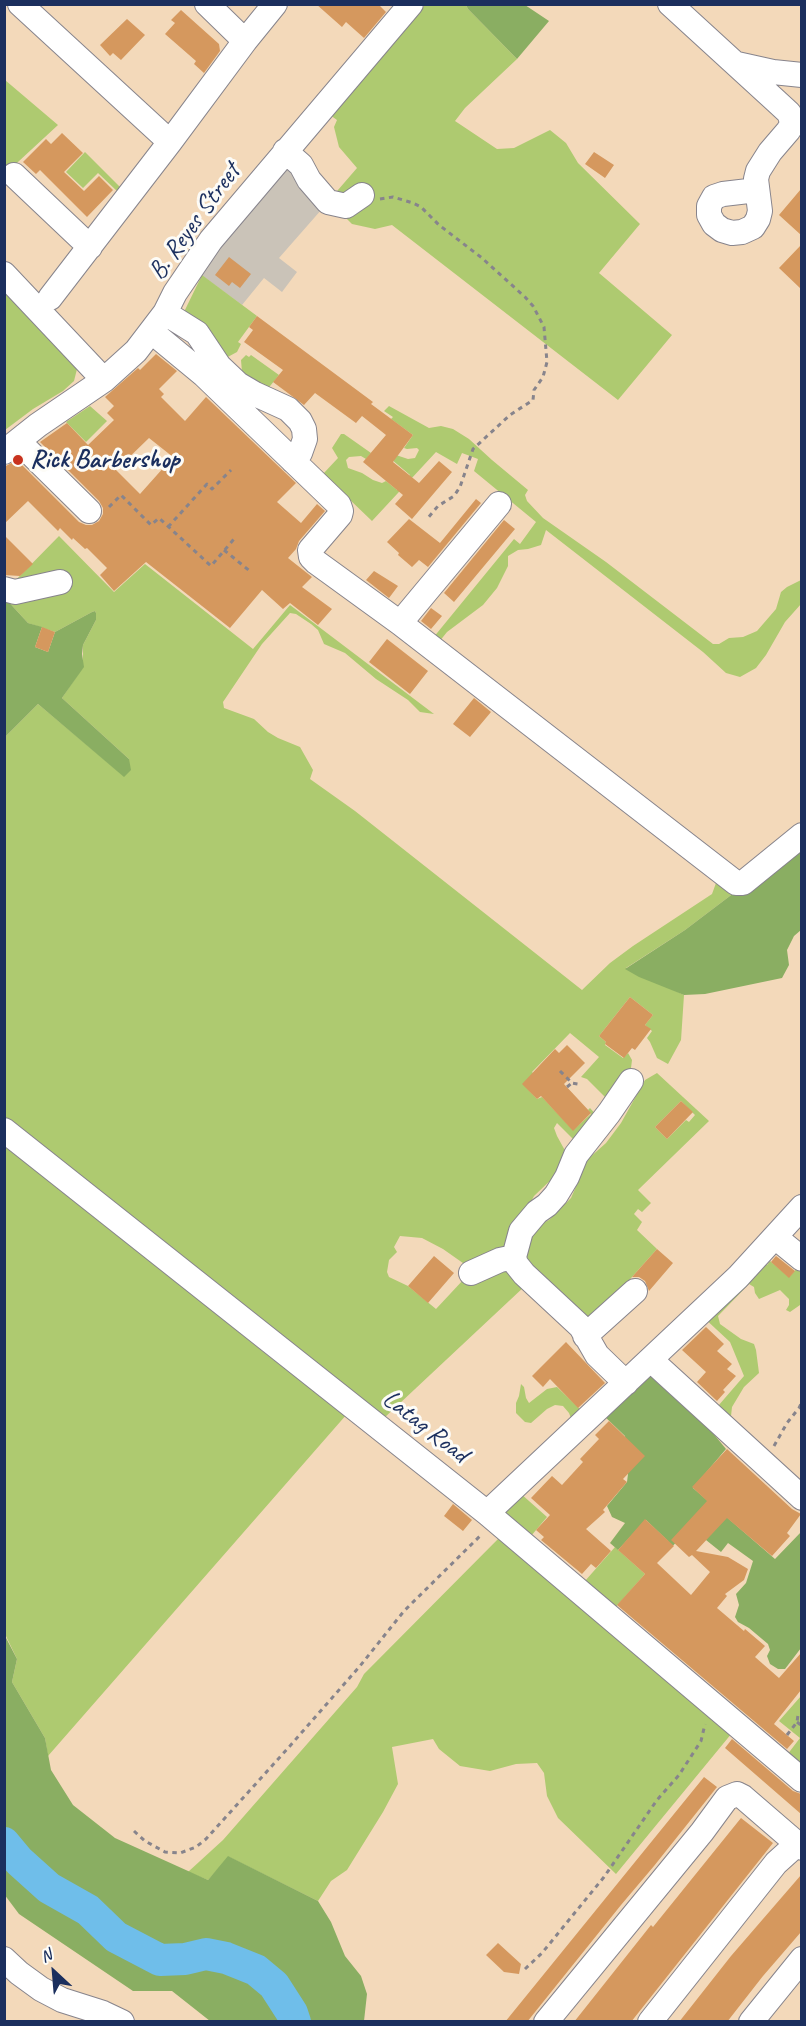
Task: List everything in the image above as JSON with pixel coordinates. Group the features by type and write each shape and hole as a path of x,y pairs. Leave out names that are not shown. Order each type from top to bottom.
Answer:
{"street":[{"path":"20,4 170,142"},
{"path":"207,4 245,41"},
{"path":"50,298 275,4"},
{"name":"B. Reyes Street","path":"11,447 104,381 136,351 158,323 211,240 411,4"},
{"path":"670,4 789,113 792,119 792,125 758,171 757,190"},
{"path":"735,63 773,72 801,75"},
{"path":"285,151 302,165 309,180 328,202 346,206 362,195"},
{"path":"14,175 90,247"},
{"path":"4,274 104,381"},
{"path":"158,323 204,375 341,507 340,515 310,550 311,556 736,883 743,883 801,835"},
{"path":"158,323 197,333 219,366 238,384 288,409 300,421 305,439 300,453 292,461"},
{"path":"11,447 88,510"},
{"path":"400,623 499,504"},
{"path":"4,589 8,592 23,591 60,582"},
{"path":"626,1383 597,1355 577,1322 524,1274 516,1264 514,1257 521,1231 556,1194 567,1178 576,1155 631,1081"},
{"name":"Latag Road","path":"4,1130 491,1516 799,1773"},
{"path":"491,1516 738,1277 801,1208"},
{"path":"775,1237 801,1259"},
{"path":"471,1273 500,1260 514,1257"},
{"path":"585,1336 635,1290"},
{"path":"651,1360 801,1498"},
{"path":"546,2022 702,1832 727,1798 737,1794 799,1846 776,1863 650,2022"},
{"path":"751,2022 801,1959"},
{"path":"9,1973 62,2000 78,2015 103,2013 122,2022"}],"path":[{"path":"362,195 372,196 378,200 393,197 421,207 439,225 482,258 525,297 533,306 544,327 547,362 543,377 534,390 533,400 510,415 473,449 460,487 454,496 438,506 427,519"},
{"path":"168,527 207,484 212,489 231,470"},
{"path":"88,510 91,505 102,515 121,495 151,525 159,518 211,566 234,538"},
{"path":"224,550 251,572"},
{"path":"560,1071 572,1083 578,1084"},
{"path":"567,1087 572,1083"},
{"path":"763,1463 801,1402"},
{"path":"134,1831 145,1841 165,1852 180,1853 196,1847 206,1839 313,1720 404,1611 440,1577 491,1516"},
{"path":"525,1970 542,1953 604,1877 657,1800 679,1775 701,1741 705,1721 716,1706"},
{"path":"787,1735 801,1712"},
{"path":"797,1722 801,1726"}],"shaded area":[{"path":"286,164 322,209 279,258 297,272 282,292 264,278 242,305 200,274"}],"green space":[{"path":"425,5 466,5 517,59 465,108 455,121 497,149 514,148 550,130 566,143 578,163 640,224 599,273 672,335 618,400 392,225 375,229 352,224 325,205 357,168 339,147 334,127 337,120 330,115"},
{"path":"466,5 525,5 549,21 517,59"},
{"path":"5,80 58,125 5,174"},
{"path":"85,152 121,188 118,192 98,173 83,188 66,172"},
{"path":"202,275 257,316 238,342 241,344 237,352 224,359 183,314"},
{"path":"5,280 78,365 74,381 63,391 33,409 5,430"},
{"path":"246,355 249,357 251,355 279,375 266,391 242,372 241,360"},
{"path":"90,406 107,421 86,442 66,422"},
{"path":"389,406 429,428 441,426 453,429 469,439 528,490 525,495 527,501 543,518 606,562 713,644 757,631 776,609 781,592 801,580 801,604 785,622 756,668 740,677 726,673 703,652 546,530 541,545 518,550 508,556 508,566 497,588 483,605 447,632 439,642 433,638 514,539 520,544 536,522 474,471 478,459 462,453 457,464 436,452 372,521 323,474 338,458 332,448 341,434 344,434 371,453 366,459 361,456 349,457 346,460 348,468 373,480 382,483 386,481 397,490 410,475 385,454 408,459 415,458 419,450 404,448 413,435 384,411"},
{"path":"59,536 114,592 145,564 253,649 290,605 434,714 420,712 408,700 376,679 345,653 324,644 318,630 296,614 290,613 262,644 223,702 224,708 254,719 268,732 300,747 313,770 310,779 355,811 582,990 610,963 633,946 712,894 716,883 725,890 756,869 780,858 685,930 626,968 684,995 681,1040 668,1064 657,1058 647,1038 652,1031 645,1025 653,1015 630,997 599,1036 606,1042 605,1045 623,1058 628,1053 632,1060 631,1068 606,1098 587,1079 581,1077 599,1057 570,1033 532,1072 535,1075 523,1084 537,1099 542,1097 573,1130 591,1114 588,1110 590,1108 598,1117 573,1139 557,1123 554,1128 568,1156 557,1174 534,1196 507,1249 470,1268 443,1249 422,1238 400,1236 394,1247 397,1252 389,1260 387,1272 389,1277 408,1286 436,1309 464,1279 506,1267 525,1286 383,1419 5,1119 5,737 38,704 124,776 129,759 62,698 83,667 83,645 96,620 95,611 55,632 28,623 5,598 8,588"},
{"path":"5,598 28,623 42,627 35,647 48,652 55,632 95,611 96,620 83,645 84,667 62,698 129,759 131,770 124,777 38,704 5,737"},
{"path":"801,838 801,930 794,936 787,950 789,965 782,978 705,994 684,995 625,969 685,930 780,858"},
{"path":"657,1073 709,1121 638,1190 651,1203 642,1212 638,1209 634,1214 642,1222 637,1230 657,1249 606,1306 587,1319 526,1267 524,1245 535,1227 549,1220 571,1198 588,1159 606,1143 621,1123 645,1080","holes":["681,1101 695,1115 689,1122 686,1120 667,1139 655,1127"]},
{"path":"4,1143 271,1358 347,1414 48,1756 45,1738 12,1682 17,1659 5,1634"},
{"path":"761,1260 767,1265 770,1261 789,1277 801,1264 800,1305 790,1312 786,1310 789,1299 780,1290 759,1299 754,1287 749,1284 718,1316 720,1324 741,1339 754,1344 756,1350 759,1373 744,1387 732,1407 731,1416 758,1444 712,1413 744,1376 730,1342 702,1316"},
{"path":"652,1373 709,1423 712,1432 726,1449 693,1488 775,1559 801,1532 801,1648 785,1669 778,1669 770,1664 767,1656 770,1650 768,1644 738,1622 735,1617 739,1605 736,1594 746,1583 753,1561 728,1543 721,1552 706,1540 686,1532 667,1552 668,1541 646,1520 618,1550 610,1543 625,1523 612,1517 607,1506 627,1482 628,1474 625,1436 603,1415"},
{"path":"521,1384 529,1403 547,1389 557,1387 584,1413 574,1426 569,1413 563,1406 555,1405 531,1423 525,1422 516,1413"},
{"path":"520,1493 547,1517 531,1536 504,1516 504,1510"},
{"path":"500,1537 732,1733 616,1874 558,1818 547,1796 544,1773 537,1763 516,1764 490,1771 460,1766 439,1749 433,1739 392,1747 398,1784 347,1870 331,1881 318,1901 229,1857 208,1880 188,1872 223,1840 357,1687 364,1674"},
{"path":"615,1547 645,1574 615,1608 585,1581"},
{"path":"4,1634 17,1659 12,1682 45,1738 51,1770 73,1805 115,1838 208,1880 228,1856 318,1901 331,1922 345,1956 361,1976 367,1994 364,2021 210,2021 172,1991 133,1991 19,1914 4,1894"},
{"path":"801,1696 802,1760 798,1764 787,1755 800,1738 779,1721"}],"building":[{"path":"316,4 378,4 386,12 364,38 346,22 342,27"},
{"path":"181,10 219,44 220,51 204,73 194,64 196,61 165,34 175,23 171,20"},
{"path":"127,19 145,35 121,60 113,53 110,56 100,45"},
{"path":"62,133 83,153 64,172 84,191 99,176 113,190 87,217 40,170 36,174 23,162 46,139 51,144"},
{"path":"594,152 614,165 605,178 585,164"},
{"path":"801,189 801,235 779,215"},
{"path":"801,245 801,289 779,268"},
{"path":"229,257 251,274 240,288 232,282 229,286 215,275"},
{"path":"257,316 373,402 371,404 413,435 393,462 419,483 439,461 452,472 412,519 395,504 403,495 363,462 386,435 362,416 356,423 315,393 304,405 273,382 283,370 244,342 253,330 249,327"},
{"path":"156,354 177,371 159,389 164,394 161,397 185,421 206,397 296,483 277,502 301,523 317,504 325,511 299,541 296,549 288,558 312,577 302,587 332,609 318,625 290,603 283,609 262,590 230,628 146,562 114,591 100,575 107,568 87,548 85,549 73,538 72,540 60,528 58,531 28,501 4,524 4,467 17,460 79,522 92,525 99,521 103,508 99,501 40,442 67,423 88,445 114,420 107,413 114,406 105,397 138,368 140,370","holes":["149,438 173,457 140,494 116,470"]},
{"path":"476,499 481,503 428,567 419,560 412,567 387,542 409,519 440,543"},
{"path":"504,520 515,529 454,602 444,593"},
{"path":"4,535 33,564 20,576 4,575"},
{"path":"374,571 398,586 389,598 366,580"},
{"path":"431,608 442,616 431,629 421,621"},
{"path":"42,627 55,632 48,652 35,647"},
{"path":"387,639 428,671 410,694 369,662"},
{"path":"474,698 491,712 470,737 453,724"},
{"path":"630,997 653,1015 645,1025 651,1029 635,1050 632,1048 624,1058 605,1044 606,1042 599,1036"},
{"path":"567,1045 585,1063 564,1084 591,1113 573,1131 541,1096 537,1099 522,1084 555,1049 559,1053"},
{"path":"681,1101 693,1112 667,1139 655,1127"},
{"path":"657,1249 673,1263 649,1291 645,1281 639,1277 632,1277"},
{"path":"434,1256 454,1273 428,1303 408,1286"},
{"path":"776,1256 795,1271 789,1278 771,1262"},
{"path":"706,1327 724,1344 717,1351 732,1364 727,1369 736,1376 723,1390 725,1392 717,1401 697,1382 706,1372 682,1350"},
{"path":"566,1342 605,1383 578,1408 550,1379 543,1387 532,1376"},
{"path":"609,1421 645,1456 623,1479 627,1482 603,1510 605,1512 586,1529 611,1551 596,1568 591,1564 582,1574 541,1540 544,1537 536,1530 550,1515 531,1498 552,1476 562,1485 583,1462 580,1459 599,1439 595,1435"},
{"path":"727,1449 792,1509 801,1514 787,1533 790,1536 772,1556 727,1518 696,1551 728,1557 748,1569 744,1580 725,1594 727,1596 717,1608 765,1646 755,1657 779,1678 801,1653 801,1690 774,1724 794,1741 787,1749 617,1605 645,1574 618,1550 645,1519 674,1546 657,1563 691,1595 710,1572 671,1540 707,1501 692,1487"},
{"path":"453,1504 472,1520 463,1531 444,1516"},
{"path":"732,1739 793,1791 801,1794 801,1814 725,1748"},
{"path":"704,1777 717,1787 654,1866 527,2022 505,2022"},
{"path":"741,1818 773,1843 631,2022 574,2022 651,1925 653,1927"},
{"path":"801,1875 801,1932 727,2022 679,2022 731,1956"},
{"path":"498,1943 521,1964 519,1974 504,1972 486,1955"}],"waterway":[{"path":"4,1843 19,1861 49,1888 88,1910 116,1937 160,1960 185,1959 206,1954 226,1958 256,1970 274,1985 292,2013 295,2022"}],"place":[{"name":"Rick Barbershop","path":"18,460"}]}
